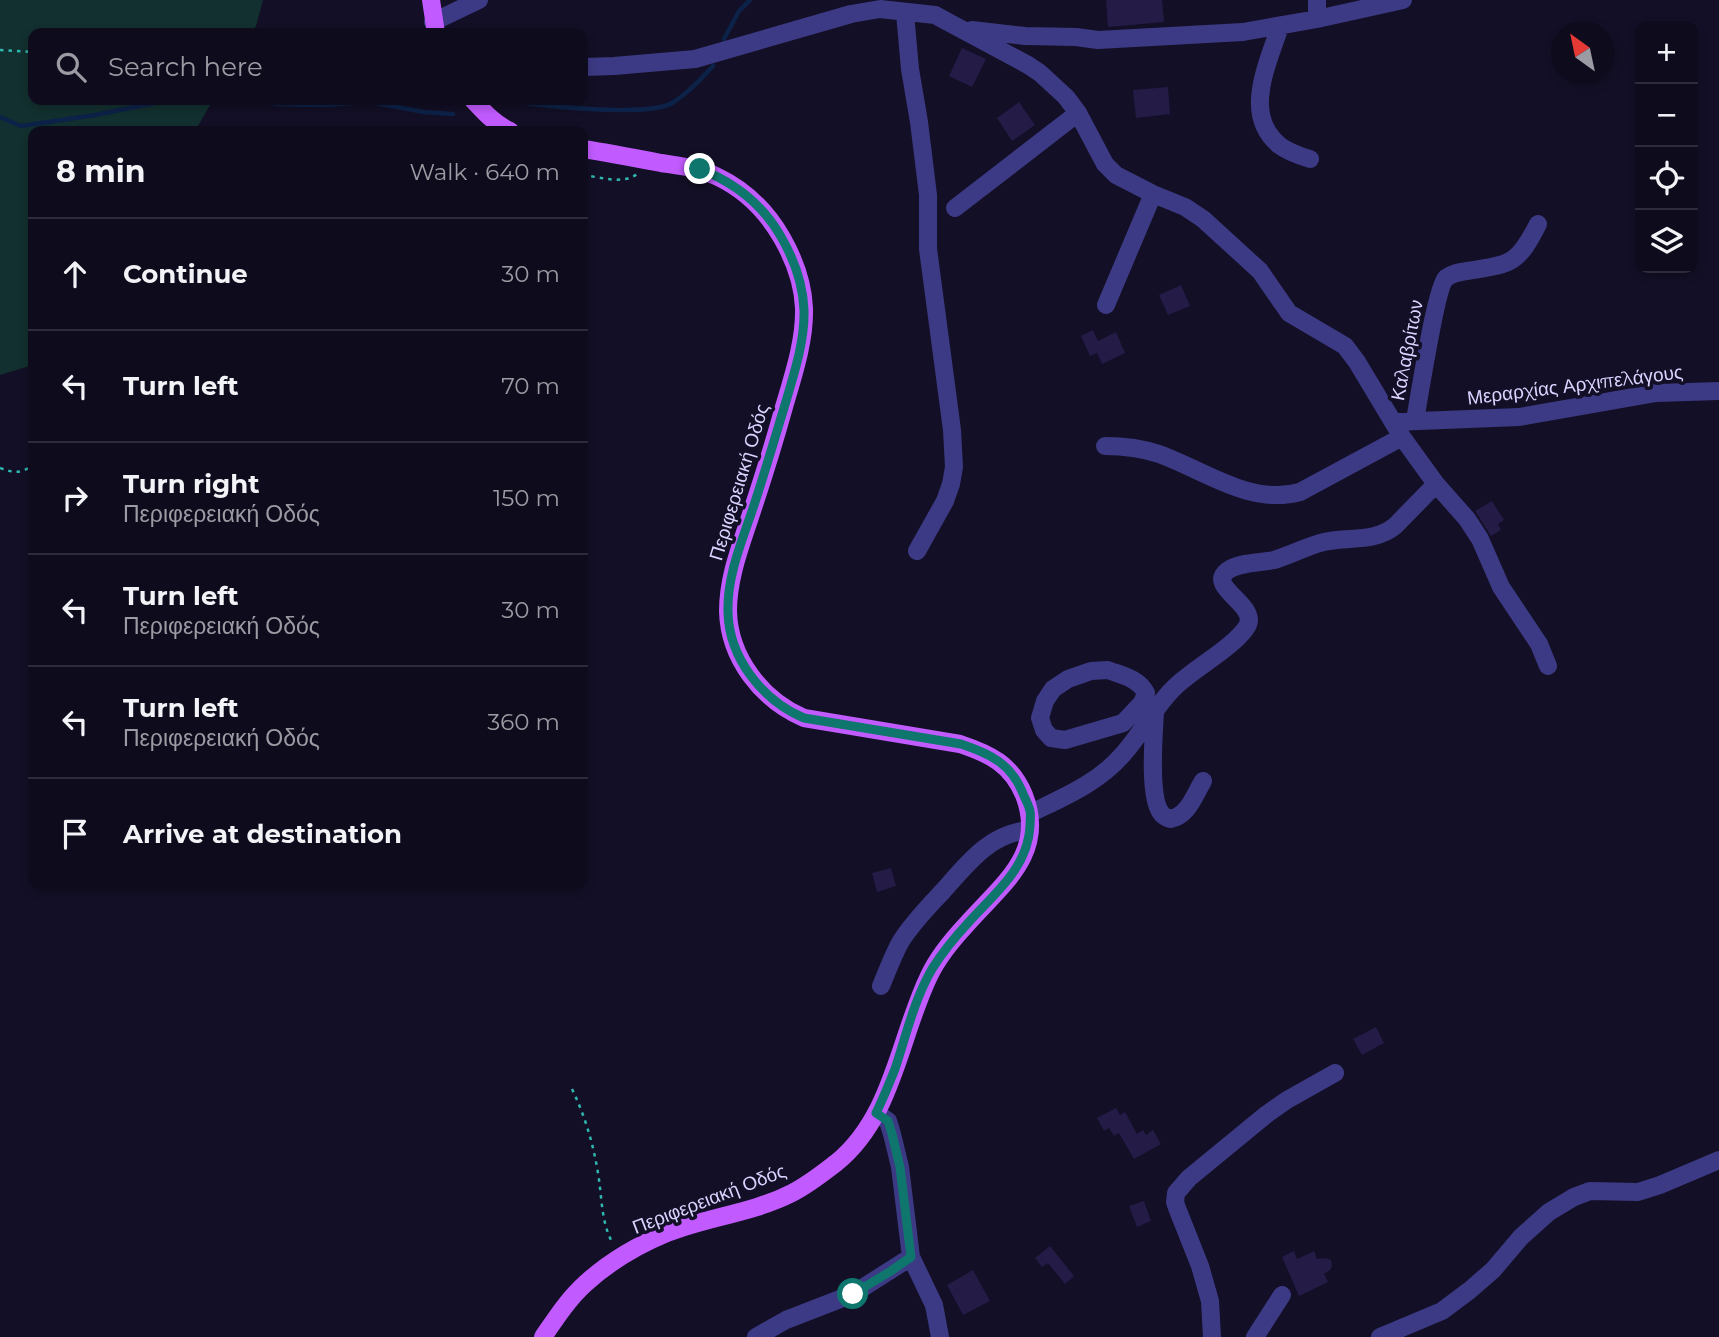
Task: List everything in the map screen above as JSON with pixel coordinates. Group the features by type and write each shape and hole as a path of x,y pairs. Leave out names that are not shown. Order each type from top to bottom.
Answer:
{"main road":[{"path":"431,0 435,27"},
{"path":"477,105 501,126"},
{"name":"Περιφερειακή Οδός","path":"543,1337 586,1283 622,1256 665,1234 792,1193 838,1161 860,1140 876,1113 931,971 967,924 1007,882 1024,855 1030,821 1016,779 995,758 961,744 804,718 766,693 743,666 729,625 729,594 739,548 771,453 797,359 804,320 802,290 784,240 751,198 733,186 700,169 588,150"}],"street":[{"path":"435,27 479,0"},
{"path":"1317,0 1317,19"},
{"path":"961,28 1025,36 1098,40 1243,33 1403,0"},
{"path":"588,67 695,59 851,14 880,9 905,13 934,8 961,28 1040,73 1066,97 1078,113 1094,146 1116,175 1185,207 1203,219 1260,271 1290,313 1345,346 1398,430 1480,539 1501,587 1539,644 1548,666"},
{"path":"905,13 928,195 928,249 952,430 954,467 945,501 917,551"},
{"path":"1280,26 1264,76 1259,110 1263,124 1279,145 1310,159"},
{"path":"955,208 1078,113"},
{"path":"1106,305 1153,194"},
{"name":"Καλαβρίτων","path":"1415,420 1442,284 1451,275 1504,265 1518,257 1538,224"},
{"name":"Μεραρχίας Αρχιπελάγους","path":"1398,430 1415,420 1519,417 1656,393 1719,391"},
{"path":"1105,446 1130,447 1158,454 1241,488 1276,496 1300,492 1398,430"},
{"path":"881,986 899,944 912,925 973,856 1003,836 1017,831 1108,770 1138,735 1163,699 1247,628 1247,611 1223,584 1225,572 1324,542 1342,538 1367,538 1388,532 1436,484"},
{"path":"1108,670 1141,684 1146,693 1142,703 1123,723 1065,740 1051,738 1044,730 1040,718 1045,701 1053,689 1068,679 1091,671 1108,670"},
{"path":"1155,711 1153,779 1156,802 1161,814 1170,820 1184,814 1203,781"},
{"path":"1123,723 1138,735"},
{"path":"1213,1337 1210,1301 1200,1266 1177,1209 1176,1193 1189,1178 1247,1129 1287,1100 1335,1073"},
{"path":"876,1113 888,1121 892,1134 900,1167 911,1257 934,1305 940,1337"},
{"path":"1380,1337 1442,1311 1493,1270 1521,1237 1549,1212 1574,1197 1590,1191 1638,1192 1719,1160"},
{"path":"756,1337 786,1320 853,1294 911,1257"},
{"path":"1255,1337 1282,1295"}],"path":[{"path":"0,50 28,52"},
{"path":"588,175 625,180 632,178 638,173 642,159"},
{"path":"0,468 16,473 28,468"},
{"path":"572,1089 593,1147 606,1230 622,1256"}],"green space":[{"path":"0,0 263,0 255,28 28,28 28,105 210,105 198,126 28,126 28,367 0,375"}],"building":[{"path":"1106,0 1162,0 1164,22 1108,27"},
{"path":"962,48 986,59 972,87 949,76"},
{"path":"1168,87 1170,114 1136,118 1133,90"},
{"path":"1019,102 1035,125 1012,141 997,118"},
{"path":"1181,285 1190,306 1168,315 1159,295"},
{"path":"1093,330 1098,341 1116,332 1125,353 1102,364 1097,353 1090,356 1081,336"},
{"path":"1492,501 1504,520 1498,524 1501,530 1491,536 1475,511"},
{"path":"891,868 896,886 877,892 872,873"},
{"path":"1376,1027 1384,1043 1362,1055 1353,1039"},
{"path":"1116,1108 1120,1115 1125,1112 1137,1134 1143,1130 1146,1135 1153,1130 1161,1144 1134,1159 1119,1133 1114,1136 1109,1128 1104,1131 1097,1118"},
{"path":"1144,1201 1151,1221 1137,1227 1129,1206"},
{"path":"1050,1246 1074,1276 1065,1284 1048,1263 1042,1267 1035,1258"},
{"path":"1294,1251 1297,1259 1314,1251 1317,1259 1331,1260 1330,1270 1324,1274 1328,1282 1299,1296 1282,1257"},
{"path":"973,1270 990,1301 963,1315 947,1285"}],"waterway":[{"path":"724,39 739,11 750,0"},
{"path":"540,105 616,110 659,107 672,103 683,95 713,66"},
{"path":"0,117 21,126 145,105"},
{"path":"386,105 453,114"}],"route":[{"path":"700,169 721,178 745,194 766,214 790,252 802,290 804,310 803,330 789,392 732,576 728,612 732,640 738,656 766,693 804,718 961,744 995,758 1016,779 1031,813 1028,841 1017,868 954,939 931,971 876,1113 888,1121 892,1134 900,1167 911,1257 853,1294"}]}
